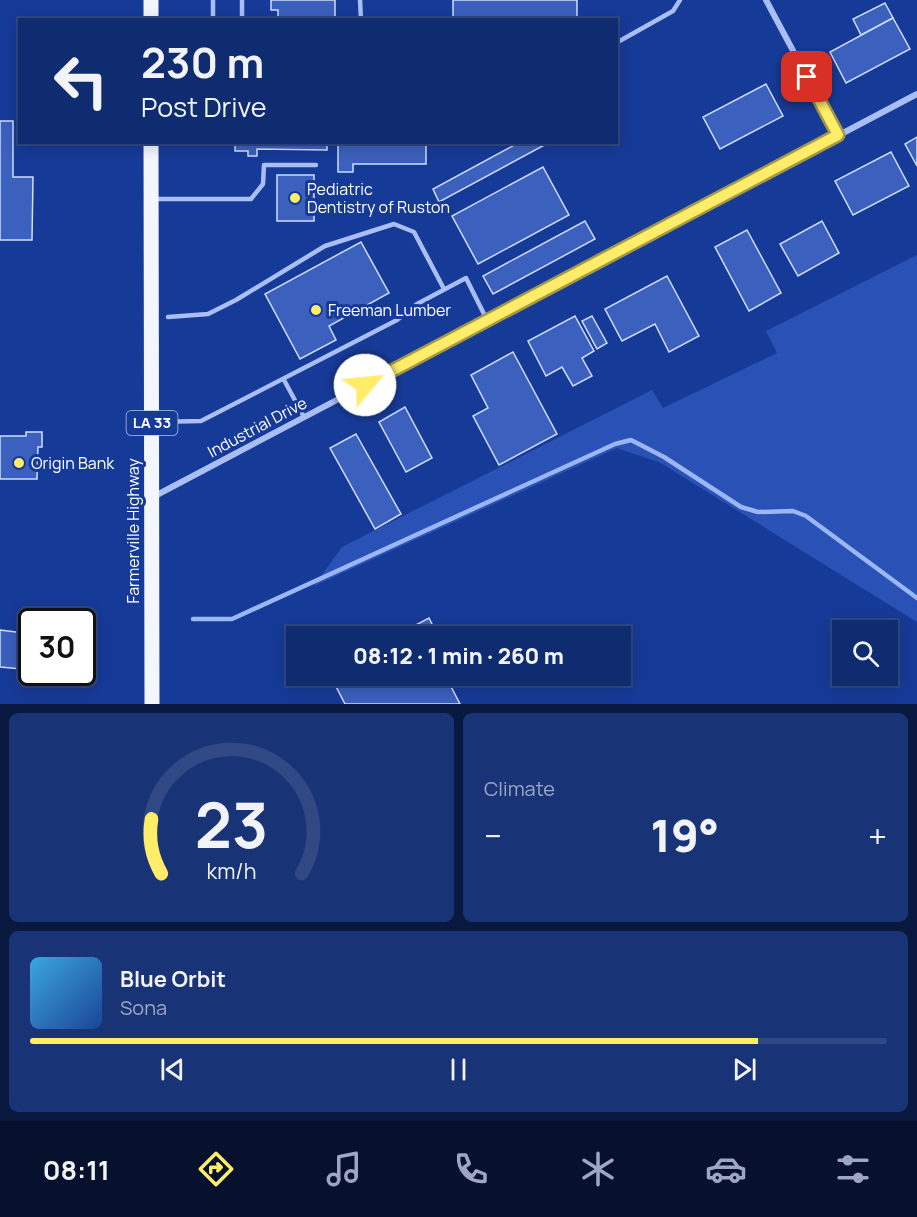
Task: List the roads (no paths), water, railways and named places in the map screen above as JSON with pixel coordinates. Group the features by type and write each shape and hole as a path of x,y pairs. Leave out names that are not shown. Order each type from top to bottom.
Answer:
{"main road":[{"path":"151,0 151,18"},
{"name":"Farmerville Highway","path":"151,144 152,704"}],"street":[{"path":"766,0 838,135"},
{"name":"Industrial Drive","path":"151,498 917,94"}],"lane":[{"path":"213,0 213,18"},
{"path":"242,0 242,18"},
{"path":"360,0 361,18"},
{"path":"618,42 663,18 673,11 680,0"},
{"path":"150,199 251,199 263,184 264,165 316,165"},
{"path":"168,317 208,314 236,300 325,246 394,224 414,232 444,289"},
{"path":"152,422 201,421 397,320 417,304 466,278 487,320"},
{"path":"284,380 304,417"}],"waterway":[{"path":"193,619 232,619 615,444 631,440 664,457 741,507 758,512 793,511 806,516 917,598"}],"place":[{"name":"Pediatric Dentistry of Ruston","path":"295,198"},
{"name":"Freeman Lumber","path":"316,310"},
{"name":"Origin Bank","path":"19,463"}]}
